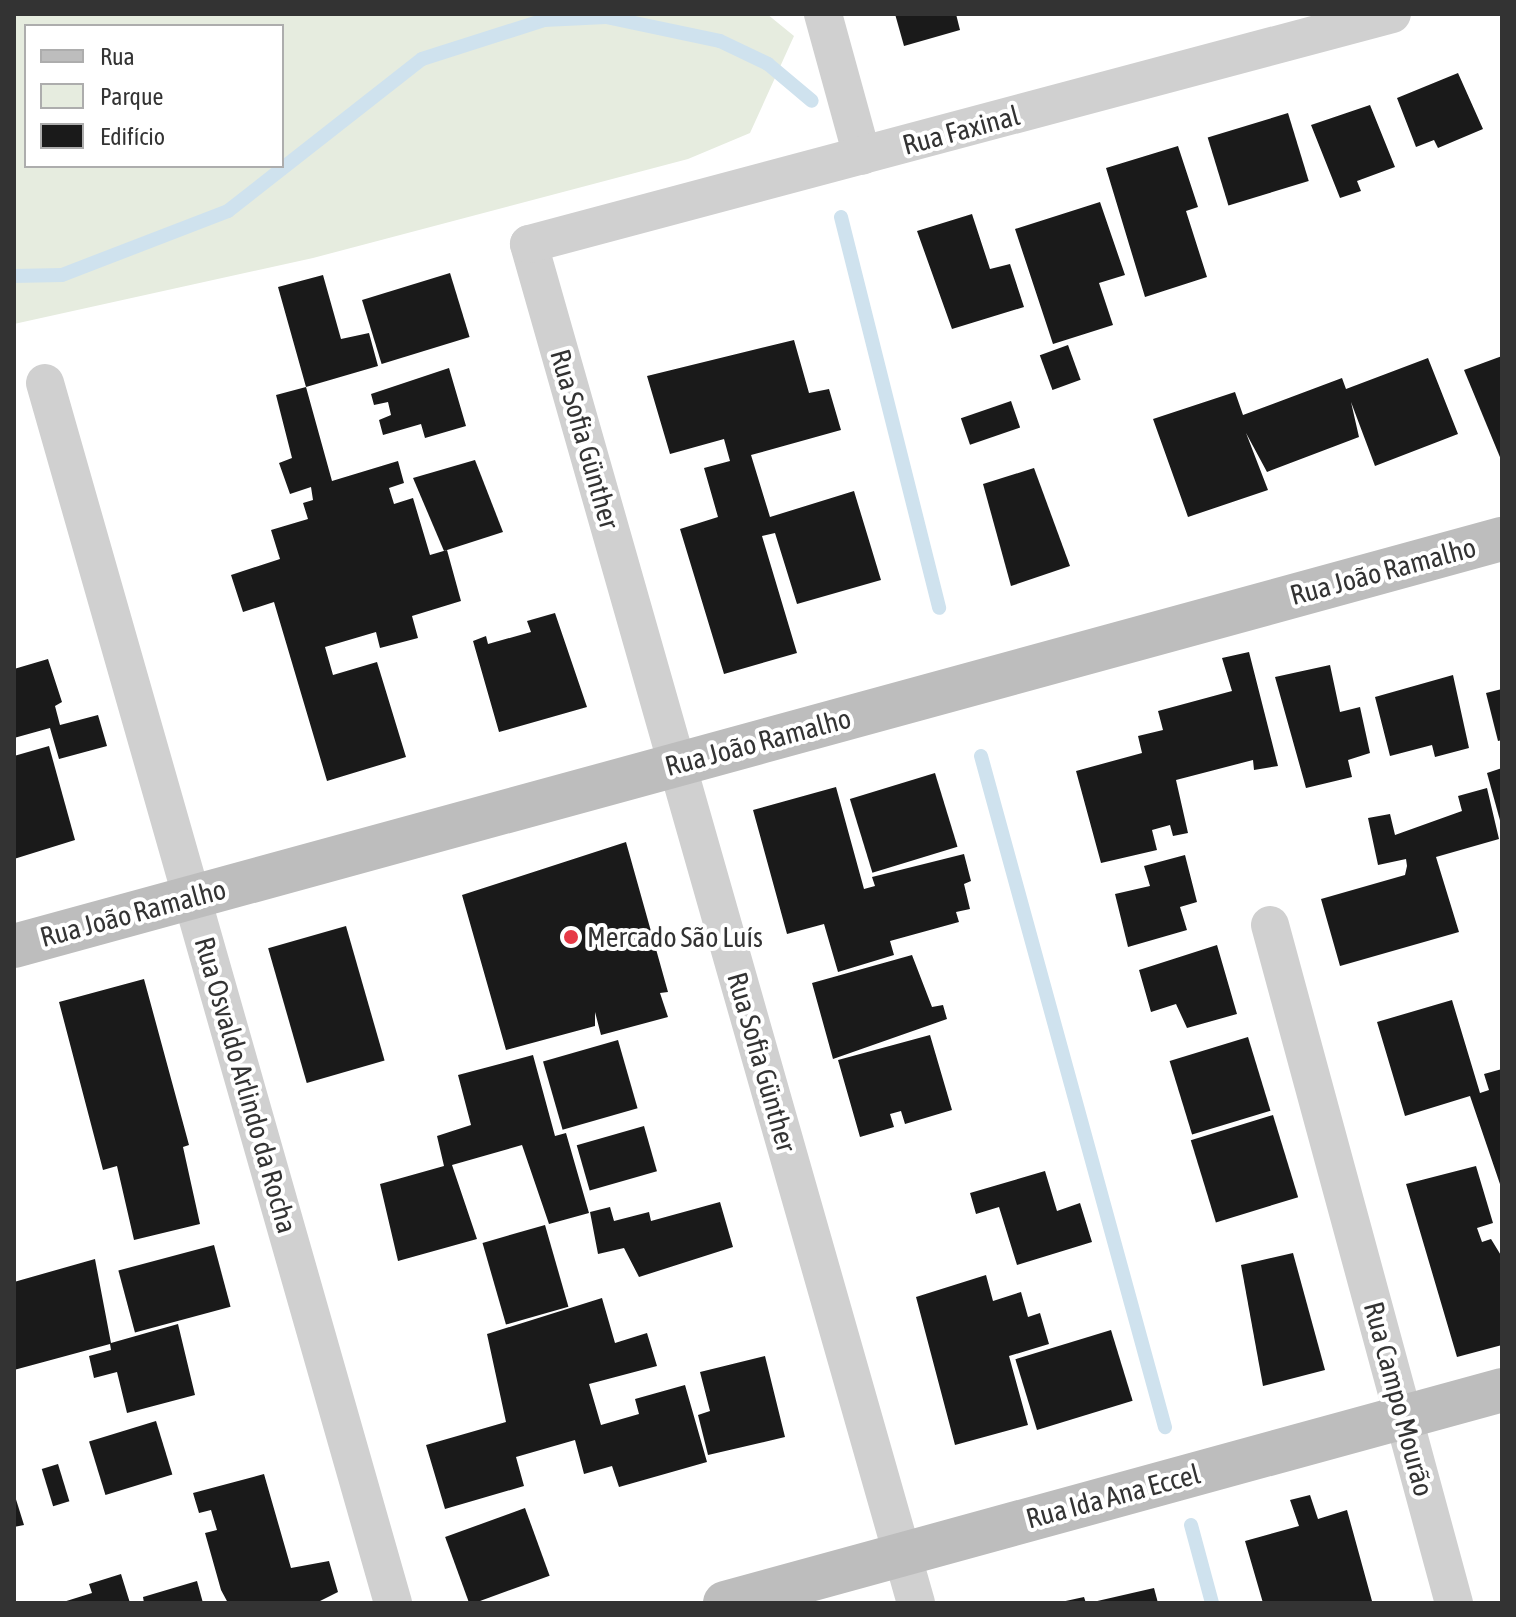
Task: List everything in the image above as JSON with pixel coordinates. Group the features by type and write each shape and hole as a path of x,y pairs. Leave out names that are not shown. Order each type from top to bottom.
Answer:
{"street":[{"path":"823,14 862,156"},
{"name":"Rua Faxinal","path":"529,244 1392,14"},
{"name":"Rua Sofia Günther","path":"529,244 916,1603"},
{"name":"Rua Osvaldo Arlindo da Rocha","path":"45,383 393,1603"},
{"name":"Rua João Ramalho","path":"14,946 1502,539"},
{"name":"Rua Campo Mourão","path":"1270,925 1454,1603"},
{"name":"Rua Ida Ana Eccel","path":"725,1603 1502,1390"}],"green space":[{"path":"14,14 767,14 794,36 750,133 688,159 313,258 14,324"}],"building":[{"path":"895,14 956,14 960,30 904,46"},
{"path":"1458,73 1483,129 1438,148 1434,140 1416,147 1397,98"},
{"path":"1370,105 1395,167 1357,181 1361,191 1340,198 1311,125"},
{"path":"1288,113 1309,181 1228,205 1208,138"},
{"path":"1178,146 1198,207 1186,211 1207,277 1145,297 1106,168"},
{"path":"1100,202 1125,275 1099,283 1113,325 1053,344 1015,229"},
{"path":"972,214 990,269 1010,264 1024,307 952,329 917,231"},
{"path":"450,273 470,337 382,364 362,300"},
{"path":"323,275 341,339 369,333 378,366 306,387 278,287"},
{"path":"794,340 809,393 829,389 841,430 751,455 770,517 854,491 881,580 797,604 775,533 762,536 797,653 724,674 680,529 718,517 704,468 730,461 724,439 670,454 647,376"},
{"path":"1068,345 1081,380 1052,390 1040,355"},
{"path":"1502,356 1502,462 1464,370"},
{"path":"1428,358 1458,434 1375,466 1351,402 1359,437 1267,472 1246,433 1268,490 1188,517 1153,419 1235,392 1243,415 1342,378 1346,389"},
{"path":"449,368 466,426 425,438 421,424 383,435 379,420 391,415 388,402 374,405 371,394"},
{"path":"306,387 332,481 398,461 404,483 389,488 394,504 413,498 430,555 447,550 461,601 412,616 418,638 380,648 376,632 325,647 333,675 377,662 406,757 327,781 274,602 243,612 231,575 280,559 271,530 308,519 303,503 313,500 311,487 290,494 279,463 292,458 276,395"},
{"path":"1011,401 1020,427 970,445 961,418"},
{"path":"475,460 503,532 444,551 413,478"},
{"path":"1034,468 1070,566 1011,586 983,484"},
{"path":"555,613 587,707 499,732 473,641 486,636 488,644 531,632 527,621"},
{"path":"1249,652 1278,766 1254,770 1253,760 1176,780 1188,833 1173,836 1170,825 1152,830 1157,850 1101,863 1076,771 1142,753 1138,736 1163,730 1158,711 1232,691 1222,658"},
{"path":"48,659 62,702 55,706 60,725 98,715 107,746 59,759 50,728 14,738 14,669"},
{"path":"1330,665 1340,712 1360,707 1370,753 1348,760 1352,777 1306,788 1275,677"},
{"path":"1453,675 1469,748 1435,757 1432,745 1390,756 1375,697"},
{"path":"1502,689 1502,740 1498,741 1486,693"},
{"path":"49,746 75,840 14,859 14,756"},
{"path":"1502,768 1502,824 1501,824 1487,773"},
{"path":"935,773 958,847 872,873 850,799"},
{"path":"836,787 864,889 875,886 872,877 964,854 971,881 964,884 970,909 956,912 959,922 890,941 894,955 838,972 824,924 787,934 753,810"},
{"path":"1487,788 1499,839 1436,857 1459,932 1340,966 1321,899 1405,875 1407,866 1406,859 1378,865 1368,818 1390,814 1395,835 1462,811 1458,796"},
{"path":"626,842 668,992 660,993 668,1017 601,1035 595,1012 595,1026 506,1050 462,895"},
{"path":"1185,855 1197,902 1180,907 1187,930 1128,947 1115,894 1150,886 1144,866"},
{"path":"346,926 385,1061 307,1083 268,948"},
{"path":"1217,945 1237,1014 1187,1028 1176,1004 1151,1012 1139,970"},
{"path":"912,955 932,1007 943,1005 947,1019 833,1059 812,983"},
{"path":"144,979 189,1145 183,1147 200,1224 134,1240 117,1166 103,1170 59,1002"},
{"path":"1452,1000 1480,1093 1489,1090 1484,1074 1502,1069 1502,1190 1470,1096 1405,1116 1377,1022"},
{"path":"930,1035 952,1110 905,1124 901,1111 890,1114 894,1127 860,1137 838,1060"},
{"path":"1248,1037 1271,1111 1192,1135 1170,1061"},
{"path":"618,1040 638,1108 563,1130 543,1061"},
{"path":"533,1055 555,1136 566,1133 589,1213 549,1224 522,1145 452,1165 477,1239 398,1261 380,1184 444,1166 437,1136 471,1125 458,1075"},
{"path":"1273,1115 1298,1197 1216,1222 1191,1140"},
{"path":"644,1126 657,1171 590,1190 577,1145"},
{"path":"1476,1166 1493,1223 1477,1228 1482,1242 1491,1239 1502,1257 1502,1345 1457,1357 1406,1184"},
{"path":"1045,1171 1057,1211 1080,1203 1092,1242 1017,1265 999,1207 976,1214 970,1193"},
{"path":"720,1202 733,1247 639,1277 624,1248 598,1254 590,1212 610,1207 614,1221 649,1212 651,1221"},
{"path":"545,1225 568,1307 506,1325 483,1243"},
{"path":"214,1245 231,1307 135,1332 118,1271"},
{"path":"1293,1253 1325,1370 1263,1386 1241,1265"},
{"path":"95,1259 111,1343 178,1324 195,1395 127,1413 117,1372 94,1378 89,1356 111,1350 110,1344 14,1370 14,1282"},
{"path":"986,1275 993,1301 1021,1292 1028,1317 1040,1313 1049,1344 1009,1356 1028,1425 955,1445 916,1297"},
{"path":"602,1298 615,1343 647,1333 657,1366 589,1384 601,1425 639,1414 635,1399 685,1385 707,1462 619,1487 612,1466 584,1474 575,1440 516,1457 524,1486 445,1509 426,1445 506,1422 487,1334"},
{"path":"1111,1330 1133,1401 1037,1430 1015,1359"},
{"path":"765,1356 785,1437 708,1455 698,1415 710,1411 700,1372"},
{"path":"156,1421 172,1475 105,1495 89,1441"},
{"path":"58,1464 69,1501 53,1506 42,1469"},
{"path":"264,1474 291,1568 329,1561 338,1592 316,1603 228,1603 221,1590 205,1533 217,1530 211,1510 199,1513 193,1493"},
{"path":"14,1493 24,1525 14,1527"},
{"path":"1310,1495 1318,1519 1347,1510 1372,1601 1263,1603 1245,1541 1299,1526 1290,1500"},
{"path":"525,1508 550,1576 469,1603 445,1537"},
{"path":"121,1574 130,1603 60,1603 92,1593 89,1584"},
{"path":"197,1581 203,1603 144,1603 143,1597"},
{"path":"1154,1588 1158,1603 1093,1603 1093,1602"},
{"path":"1084,1597 1086,1603 1061,1603 1061,1602"}],"waterway":[{"path":"284,167 422,59 544,20 606,17 720,41 768,64 812,101"},
{"path":"14,276 62,275 228,211 283,168"},
{"path":"841,217 939,608"},
{"path":"981,756 1165,1427"},
{"path":"1191,1525 1212,1603"}],"place":[{"name":"Mercado São Luís","path":"571,937"}]}
